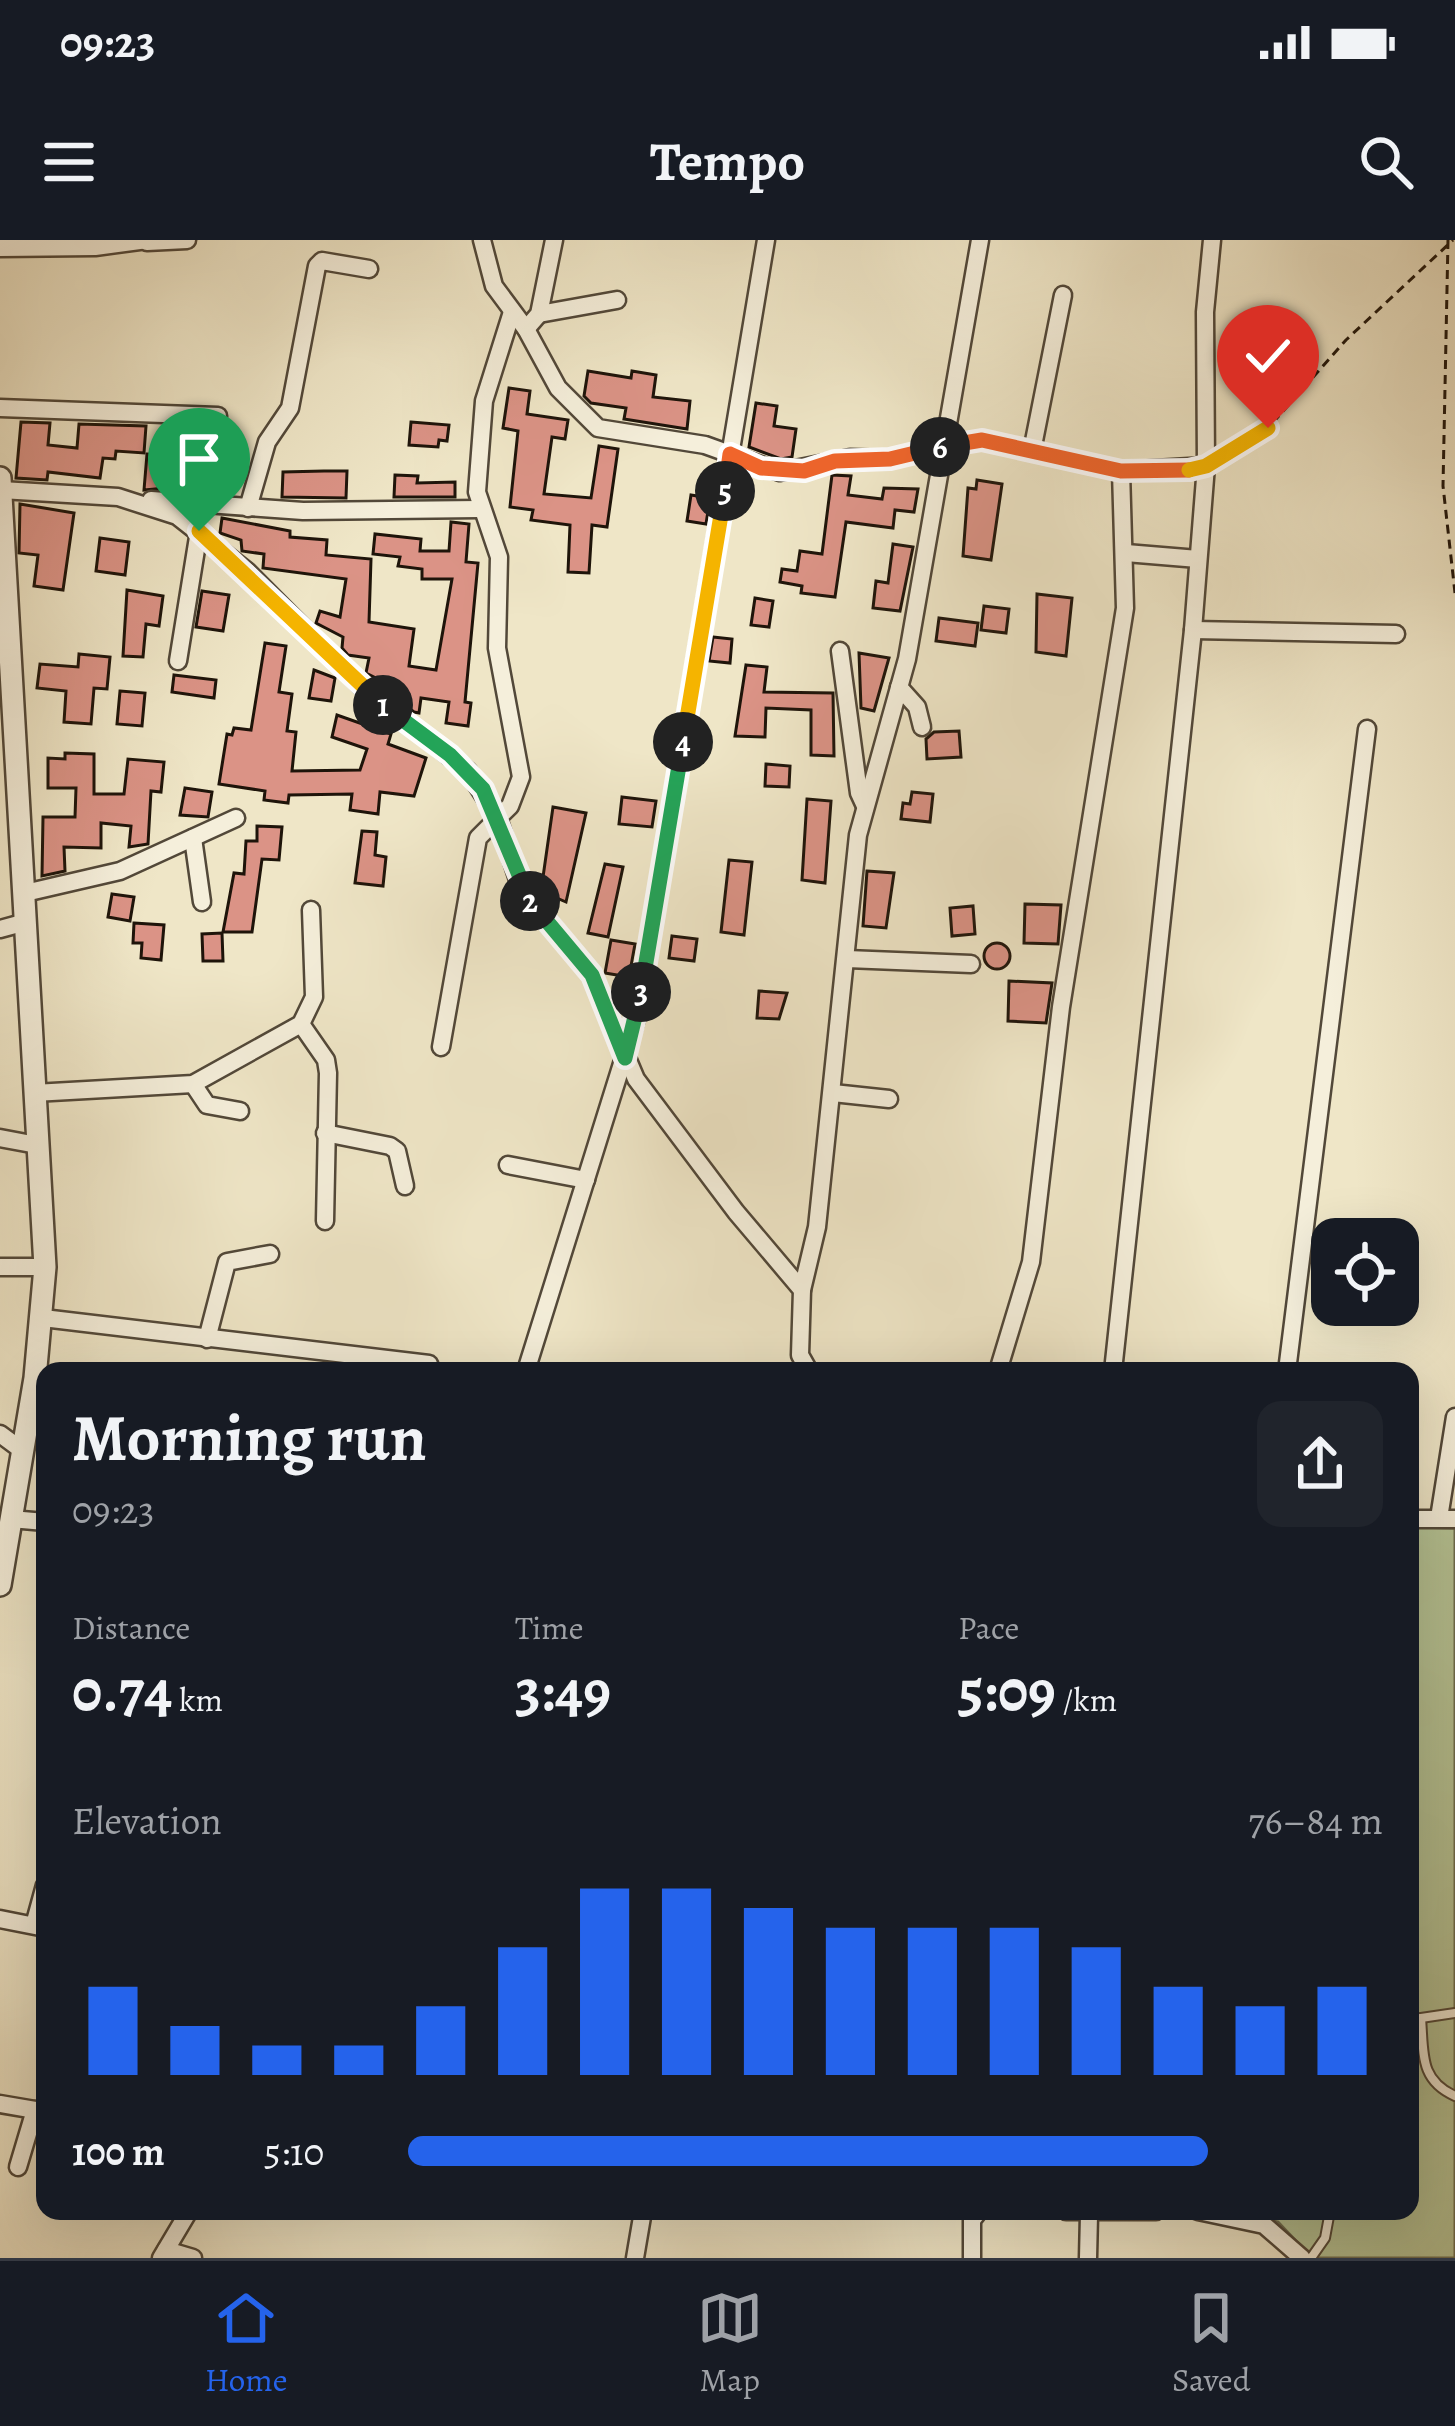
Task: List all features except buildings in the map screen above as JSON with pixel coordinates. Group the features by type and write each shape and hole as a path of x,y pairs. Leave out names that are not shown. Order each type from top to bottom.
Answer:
{"street":[{"path":"0,248 187,240"},
{"path":"482,240 486,267 558,388 598,428 730,454 761,468 804,471 835,461 890,459 982,440 1121,471 1206,466"},
{"path":"526,329 539,314 554,240"},
{"path":"529,1362 625,1058 641,987 766,240"},
{"path":"801,1362 802,1290 817,1227 858,835 899,687 980,240"},
{"path":"1113,1362 1192,630 1206,466 1205,312 1212,240"},
{"path":"248,508 267,442 290,408 316,266 322,261 369,269"},
{"path":"1033,451 1063,295"},
{"path":"539,314 617,300"},
{"path":"441,1047 474,852 483,831 517,794 520,760 497,648 499,557 479,509 479,428 495,352 512,312"},
{"path":"0,408 218,416"},
{"path":"1001,1362 1031,1262 1061,1007 1125,608 1121,471"},
{"path":"0,478 7,743 25,892 45,1267 36,1362"},
{"path":"1,490 248,508 479,509"},
{"path":"143,501 199,531 272,595 363,688 468,771 498,818 520,886 592,975 625,1058 736,1212 802,1290"},
{"path":"178,661 199,531"},
{"path":"1126,554 1198,559"},
{"path":"1192,630 1396,634"},
{"path":"840,651 859,793 866,807"},
{"path":"899,687 916,707 922,727"},
{"path":"1288,1362 1367,729"},
{"path":"25,892 120,871 236,818"},
{"path":"193,838 202,902"},
{"path":"34,1093 193,1084 302,1024 314,998 311,910"},
{"path":"0,929 26,922"},
{"path":"848,958 971,964"},
{"path":"302,1024 326,1060 325,1221"},
{"path":"193,1084 207,1105 240,1111"},
{"path":"833,1093 889,1099"},
{"path":"325,1133 390,1146 397,1151 405,1186"},
{"path":"0,1138 37,1145"},
{"path":"508,1165 586,1180"},
{"path":"207,1339 227,1262 270,1253"},
{"path":"0,1267 45,1267"},
{"path":"43,1318 86,1319 364,1362"},
{"path":"286,1362 287,1351"},
{"path":"0,1585 36,1365"},
{"path":"1447,1518 1455,1417"},
{"path":"0,1434 23,1451"},
{"path":"11,1519 36,1521"},
{"path":"0,1919 36,1925"},
{"path":"0,2104 36,2109"},
{"path":"18,2167 36,2120"},
{"path":"184,2220 164,2254 193,2258"},
{"path":"634,2258 641,2220"},
{"path":"972,2220 972,2258"},
{"path":"1088,2258 1089,2220"},
{"path":"1240,2220 1264,2225 1307,2258"}],"lane":[{"path":"1419,2018 1455,2013"},
{"path":"1419,2042 1432,2084 1455,2096"},
{"path":"1307,2258 1325,2238 1328,2220"}],"path":[{"path":"1206,466 1268,428 1346,340 1450,242"},
{"path":"1450,242 1443,485 1455,592"}],"green space":[{"path":"1419,1527 1455,1528 1455,2258 1312,2258 1278,2222 1270,2220 1419,2220"}],"route":[{"path":"199,531 272,595 363,688 450,755 483,789 498,818 520,886 592,975 625,1058 636,1019 730,454 761,468 804,471 850,458 890,459 982,440 1121,471 1191,470 1206,466 1268,428"}]}
